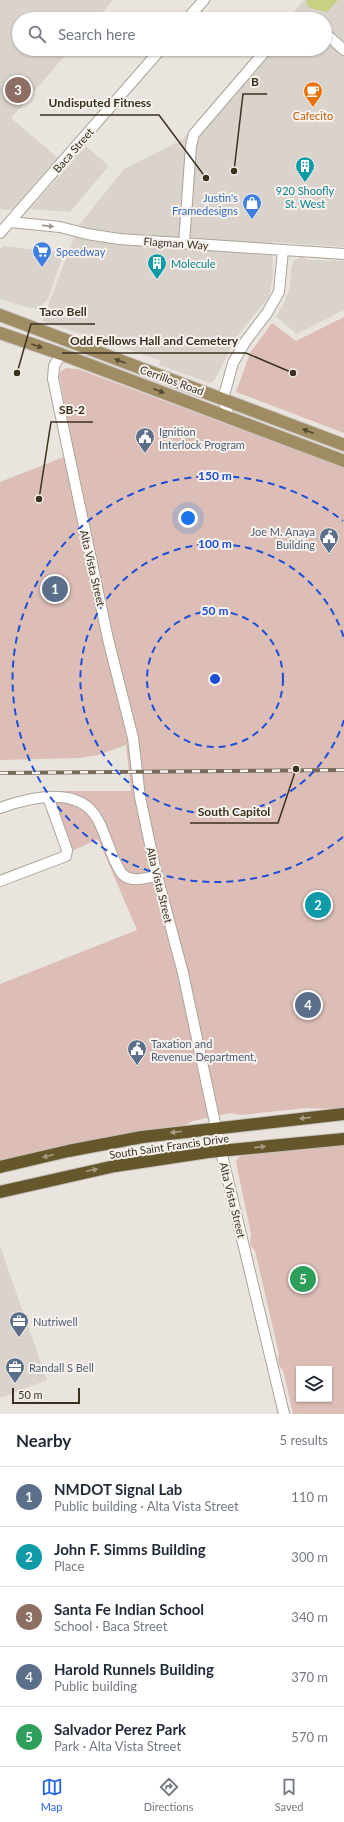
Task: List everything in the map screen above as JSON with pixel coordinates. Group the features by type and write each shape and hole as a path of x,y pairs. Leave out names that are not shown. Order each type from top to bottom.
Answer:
{"highway":[{"name":"South Saint Francis Drive","path":"0,1167 110,1142 216,1128 344,1114"},
{"name":"South Saint Francis Drive","path":"0,1192 115,1166 221,1151 344,1139"}],"main road":[{"name":"Cerrillos Road","path":"0,315 344,445"},
{"name":"Cerrillos Road","path":"0,333 61,354 344,461"}],"street":[{"path":"193,12 204,0"},
{"path":"332,39 344,50"},
{"name":"Baca Street","path":"0,233 155,56"},
{"path":"184,243 191,146 194,134 261,56"},
{"name":"Flagman Way","path":"10,222 60,227 87,234 124,239 344,254"},
{"path":"229,418 223,399 234,363 245,342 267,313 279,292 282,250"},
{"name":"Alta Vista Street","path":"61,354 54,366 53,379 108,639 133,738 140,798 157,876 183,973 221,1151 284,1414"},
{"path":"0,808 21,801 48,797 72,798 88,806 98,819 117,864 125,877 136,880 157,876"},
{"path":"0,881 66,856 67,850 48,797"}],"shaded area":[{"path":"0,0 113,0 103,12 12,12 12,56 65,56 11,118 58,158 12,210 0,209"},
{"path":"304,0 344,0 344,247 272,242 273,275 269,297 237,336 215,379 210,383 159,365 160,360 42,321 79,225 124,169 182,140 255,56 332,56 332,12 293,12"},
{"path":"306,0 338,0 327,12 307,6"},
{"path":"86,146 109,166 70,212 30,209"},
{"name":"Speedway","path":"3,246 64,253 48,299 37,309 25,307 0,299 0,249"},
{"path":"302,256 308,260 344,261 344,310 297,334 276,317 284,303 290,287 291,267 295,260"},
{"path":"344,317 344,433 236,392 250,353 272,323 296,341"},
{"path":"66,368 78,369 344,468 344,1109 307,1108 241,1115 231,1113 193,1121 181,1127 0,1162 0,984 137,930 98,839 70,852 46,791 131,791 126,745 98,755 80,758 0,760 0,482 74,453 59,375 60,372"},
{"path":"344,1143 344,1414 293,1414 283,1370 278,1363 279,1354 255,1251 250,1245 251,1234 236,1162 238,1158 244,1154"},
{"path":"0,1246 47,1380 0,1398"}],"railway":[{"path":"0,773 344,770"}],"place":[{"name":"Santa Fe Indian School","path":"18,90"},
{"name":"Cafecito","path":"313,108"},
{"name":"B","path":"234,171"},
{"name":"Undisputed Fitness","path":"206,178"},
{"name":"920 Shoofly St. West","path":"305,183"},
{"name":"Justin's Framedesigns","path":"252,220"},
{"name":"Speedway","path":"42,268"},
{"name":"Molecule","path":"157,280"},
{"name":"Taco Bell","path":"17,373"},
{"name":"Odd Fellows Hall and Cemetery","path":"293,373"},
{"name":"Ignition Interlock Program","path":"145,454"},
{"name":"SB-2","path":"39,499"},
{"name":"Joe M. Anaya Building","path":"329,554"},
{"name":"NMDOT Signal Lab","path":"55,589"},
{"name":"South Capitol","path":"296,769"},
{"name":"John F. Simms Building","path":"318,905"},
{"name":"Harold Runnels Building","path":"308,1005"},
{"name":"Taxation and Revenue Department,","path":"137,1066"},
{"name":"Salvador Perez Park","path":"303,1279"},
{"name":"Nutriwell","path":"19,1338"},
{"name":"Randall S Bell","path":"15,1384"}]}
